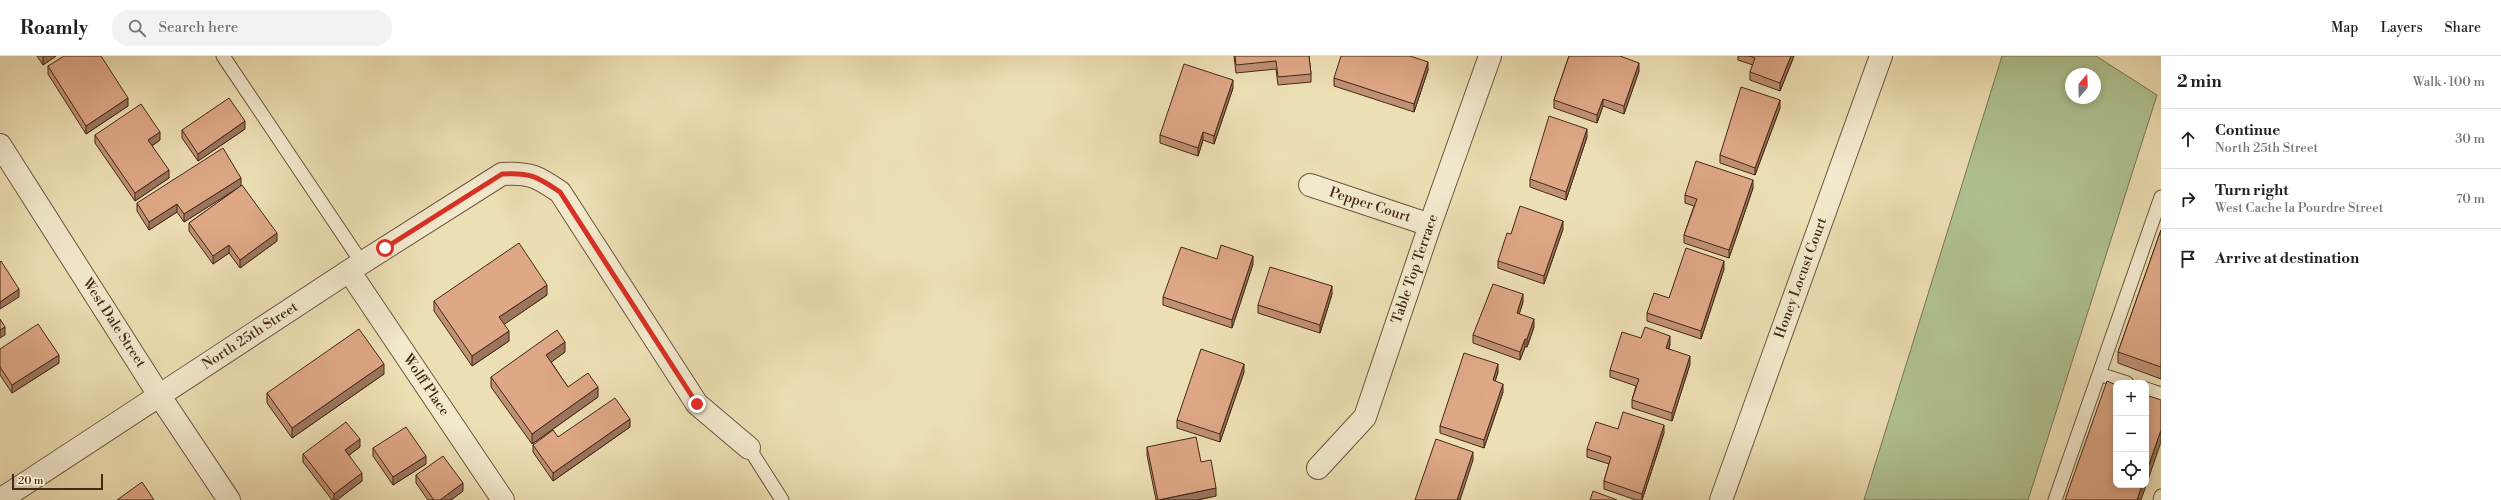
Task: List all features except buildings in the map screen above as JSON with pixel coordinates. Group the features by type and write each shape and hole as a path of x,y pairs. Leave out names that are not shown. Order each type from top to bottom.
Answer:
{"street":[{"name":"Table Top Terrace","path":"1318,468 1365,417 1430,225 1490,56"},
{"name":"Honey Locust Court","path":"1721,500 1881,56"},
{"name":"West Dale Street","path":"0,145 229,500"},
{"name":"North 25th Street","path":"0,500 355,267 502,174 522,173 539,178 560,192 697,404 749,448"},
{"name":"Pepper Court","path":"1310,185 1430,225"},
{"name":"Wolff Place","path":"355,267 503,500"}],"lane":[{"path":"224,56 355,267"},
{"path":"2055,500 2161,197"},
{"path":"2099,374 2117,380"},
{"path":"2149,390 2161,394"},
{"path":"749,448 782,500"},
{"path":"2160,500 2161,496"}],"green space":[{"path":"2002,56 2096,56 2157,95 2028,500 1864,500"}],"route":[{"path":"385,248 502,174 522,173 539,178 560,192 697,404"}]}
